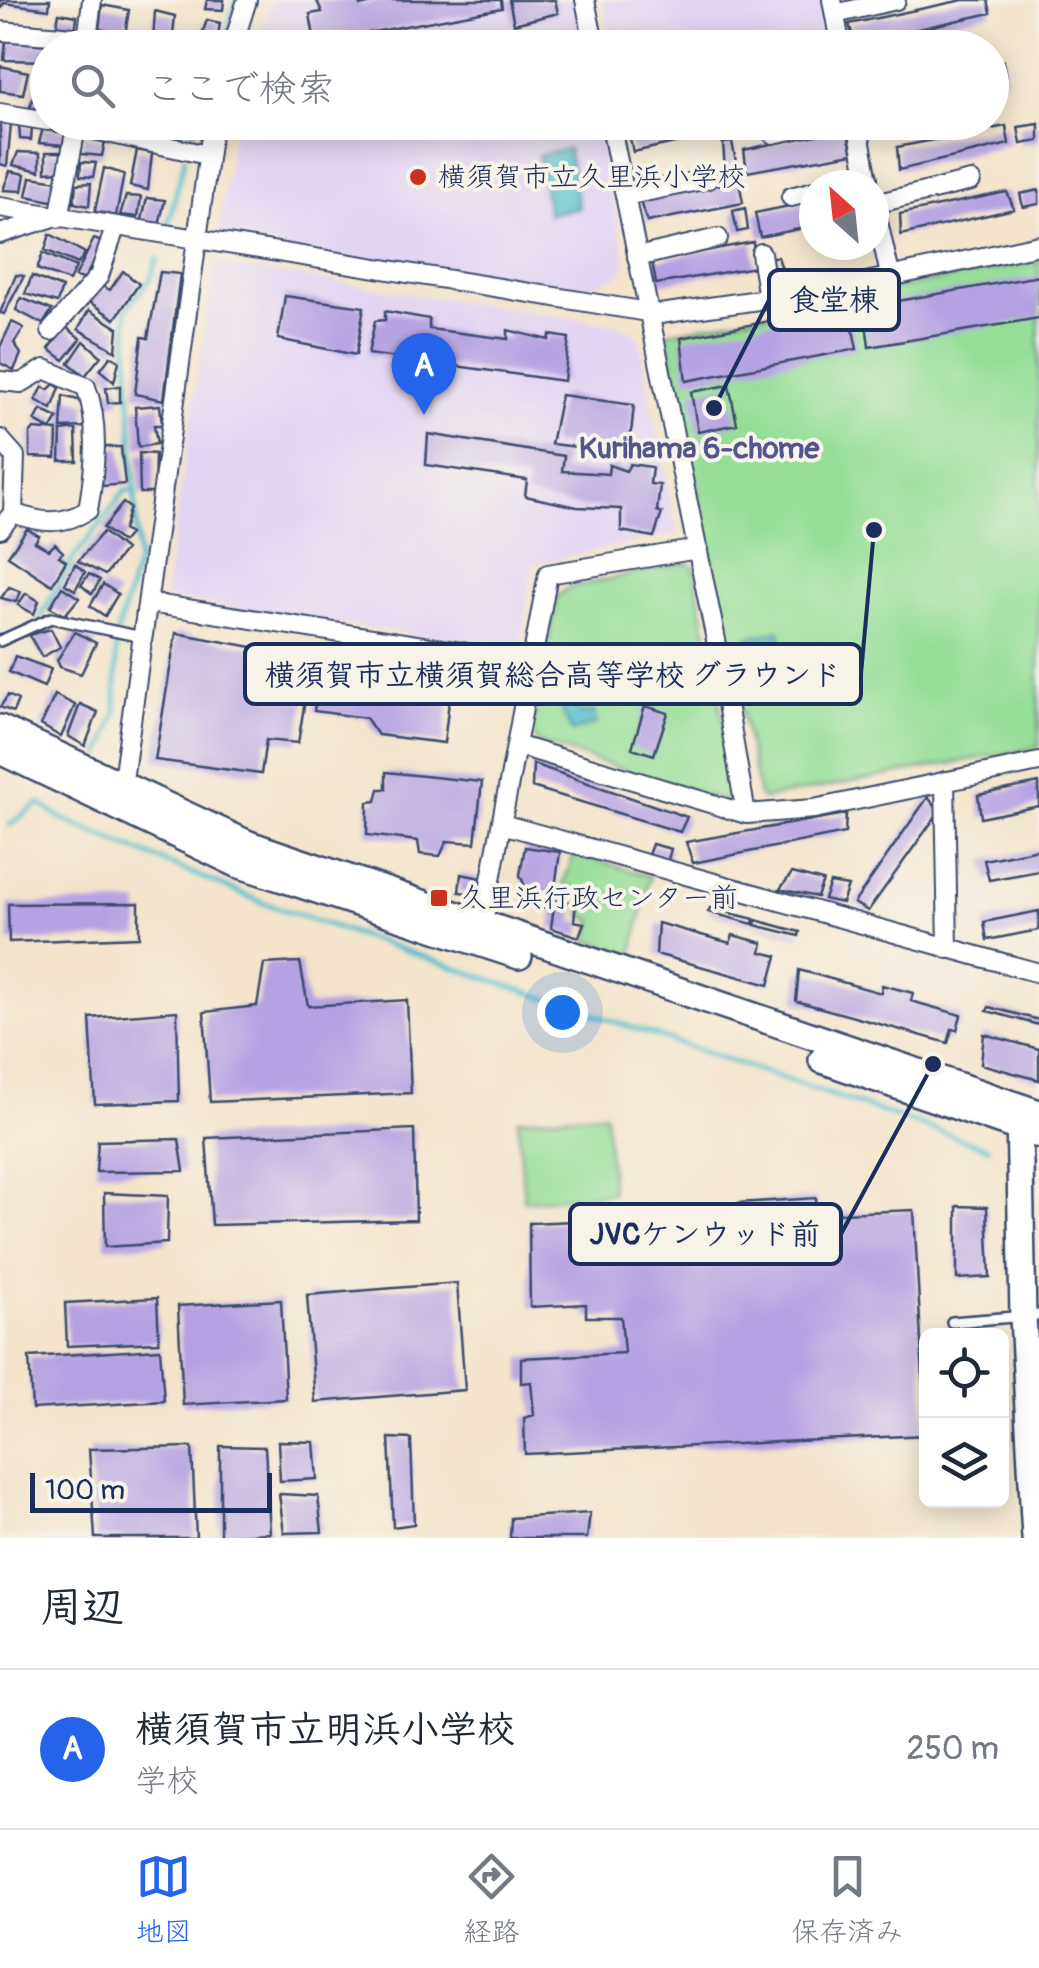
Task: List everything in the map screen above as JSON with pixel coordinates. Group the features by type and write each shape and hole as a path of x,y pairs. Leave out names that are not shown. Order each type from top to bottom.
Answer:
{"street":[{"path":"88,30 92,0"},
{"path":"237,30 246,0"},
{"path":"585,0 591,30"},
{"path":"833,7 896,0"},
{"path":"0,31 30,35"},
{"path":"0,114 30,118"},
{"path":"56,218 68,140"},
{"path":"140,140 206,155"},
{"path":"121,797 210,140"},
{"path":"615,140 698,548 746,814"},
{"path":"861,140 867,170"},
{"path":"624,196 708,179"},
{"path":"889,200 972,181"},
{"path":"791,196 799,194"},
{"path":"0,207 194,242 660,314 891,279 1039,245"},
{"path":"0,234 56,218"},
{"path":"51,331 99,276 115,228"},
{"path":"637,257 718,238"},
{"path":"761,253 768,298"},
{"path":"887,260 891,279"},
{"path":"0,381 20,383 45,369 86,387 94,408 94,478 88,510 68,522 34,521 13,513"},
{"path":"0,439 14,456 13,513 0,529"},
{"path":"481,934 548,574 698,548"},
{"path":"149,603 532,662"},
{"path":"516,745 746,814 814,808 1039,762"},
{"path":"4,746 121,797 481,934 1029,1121 1035,1538"},
{"path":"945,782 948,949"},
{"path":"502,824 1039,973"}],"lane":[{"path":"0,642 51,618 142,637"},
{"path":"952,1322 1031,1316"}],"shaded area":[{"path":"271,0 576,0 582,30 262,30"},
{"path":"603,0 824,0 829,30 609,30"},
{"name":"横須賀市立久里浜小学校","path":"232,140 602,140 626,264 619,276 576,291 225,240 219,231"},
{"path":"215,264 620,325 639,337 677,533 533,564 520,646 513,649 164,598"}],"green space":[{"path":"1039,261 1039,747 763,799 759,796 666,333"},
{"path":"687,562 694,568 737,795 729,803 537,742 531,731 557,597 568,588"},
{"path":"574,854 650,876 632,956 588,940 594,921 581,915 587,893 563,884"},
{"path":"605,1113 612,1193 524,1201 518,1119"}],"water":[{"path":"568,149 579,208 548,214 538,155"},
{"path":"780,631 791,691 759,697 748,637"},
{"path":"571,703 582,714 594,711 596,724 572,732 561,710"}],"building":[{"path":"0,0 50,0 49,9 4,3 0,10"},
{"path":"207,0 224,0 223,10 205,9"},
{"path":"359,0 360,6 384,0 501,0 502,8 384,30 313,30 310,14 322,12 317,1"},
{"path":"509,0 555,0 558,13 514,24"},
{"path":"963,0 988,0 991,13 914,30 851,30 849,24"},
{"path":"102,5 129,10 126,30 99,29"},
{"path":"155,11 175,16 174,30 154,30"},
{"path":"59,13 77,16 75,30 56,30"},
{"path":"207,20 220,23 219,30 203,30"},
{"path":"6,41 30,43 30,61 4,60"},
{"path":"0,66 28,72 23,94 0,91"},
{"path":"0,122 11,124 7,166 0,164"},
{"path":"19,124 30,126 30,140 20,139"},
{"path":"1039,124 1039,141 1021,144 1018,127"},
{"path":"40,140 66,140 65,145 39,143"},
{"path":"83,140 105,141 102,156 81,154"},
{"path":"630,140 688,140 633,152"},
{"path":"788,140 850,140 853,153 747,172 744,150"},
{"path":"933,140 1008,140 1009,144 899,170 897,147"},
{"path":"732,142 737,166 725,169 723,143"},
{"path":"137,150 152,153 148,190 130,186"},
{"path":"18,152 40,153 40,171 13,165"},
{"path":"46,152 64,152 62,171 46,172"},
{"path":"81,162 96,163 93,177 80,176"},
{"path":"104,168 124,174 116,216 95,211"},
{"path":"10,171 25,174 22,191 3,190"},
{"path":"31,177 59,181 56,202 27,196"},
{"path":"739,181 743,203 647,222 639,199"},
{"path":"91,183 89,206 74,203 76,184"},
{"path":"1039,190 1039,204 1023,207 1020,194"},
{"path":"1007,192 1014,209 901,235 900,214"},
{"path":"126,196 141,197 138,217 120,215"},
{"path":"147,198 165,200 159,225 142,220"},
{"path":"799,204 799,229 760,237 755,213"},
{"path":"745,208 748,230 737,232 733,211"},
{"path":"50,234 85,253 78,264 45,250"},
{"path":"94,239 104,243 84,279 75,277"},
{"path":"753,242 755,267 656,284 652,261"},
{"path":"43,253 76,267 69,281 37,269"},
{"path":"770,257 778,257 784,275 773,279"},
{"path":"123,271 139,284 115,319 88,301 98,284 110,290"},
{"path":"160,272 180,274 164,400 135,394 142,337 148,338"},
{"path":"16,275 24,276 4,314 0,313"},
{"path":"32,276 62,288 57,303 25,294"},
{"path":"1039,276 1039,318 869,347 864,307"},
{"path":"285,296 364,307 356,355 278,339"},
{"path":"21,298 52,310 43,324 16,310"},
{"path":"848,306 857,349 686,381 681,338"},
{"path":"89,310 118,328 116,351 78,329"},
{"path":"385,311 429,319 429,329 508,339 508,330 549,340 550,335 569,338 564,381 368,354 375,321 385,320"},
{"path":"12,322 24,328 14,343 21,354 14,370 0,363 0,347"},
{"path":"66,327 81,339 64,360 49,349"},
{"path":"84,341 101,356 85,376 69,363"},
{"path":"111,356 119,361 114,382 100,370"},
{"path":"54,384 60,388 52,409 36,400 43,387 48,390"},
{"path":"729,385 737,424 698,432 691,392"},
{"path":"120,386 120,402 108,403 106,388"},
{"path":"561,395 634,405 629,453 551,444"},
{"path":"63,396 86,402 86,427 61,428"},
{"path":"160,405 162,425 154,425 157,444 138,447 135,407"},
{"path":"41,410 58,418 51,430 35,421"},
{"path":"34,429 57,431 56,458 30,457 30,434"},
{"path":"76,429 77,461 60,461 61,431"},
{"path":"428,434 564,456 562,471 608,474 609,465 626,471 630,464 652,467 650,484 660,485 657,511 662,513 654,537 621,531 621,509 577,507 525,496 527,480 426,465"},
{"path":"104,447 121,447 125,484 102,486"},
{"path":"139,453 155,454 154,493 140,493"},
{"path":"123,503 130,508 123,530 129,534 122,542 103,528"},
{"path":"27,529 39,536 35,542 49,550 55,544 63,552 59,556 66,561 52,585 8,556"},
{"path":"103,532 125,550 105,575 78,561"},
{"path":"75,564 85,572 75,590 65,584"},
{"path":"89,574 100,580 92,594 81,585"},
{"path":"103,584 118,594 105,616 90,606"},
{"path":"9,587 21,592 16,602 1,598"},
{"path":"62,587 79,598 65,615 50,607"},
{"path":"26,593 39,601 34,614 18,605"},
{"path":"51,629 60,647 42,657 29,635"},
{"path":"75,632 96,643 81,674 60,667 57,660"},
{"path":"176,633 279,652 274,690 306,694 298,743 266,740 261,774 155,760"},
{"path":"15,656 51,669 44,687 9,672"},
{"path":"321,659 452,676 444,743 378,735 366,718 314,711"},
{"path":"8,695 18,700 13,712 0,707"},
{"path":"55,695 75,705 61,737 41,725"},
{"path":"80,704 98,712 85,746 68,736"},
{"path":"645,706 668,713 654,755 632,748"},
{"path":"533,764 687,817 680,832 532,787"},
{"path":"386,772 482,782 475,843 447,841 440,856 420,854 418,841 367,835 368,802 376,801 379,789 386,789"},
{"path":"1039,783 1039,806 981,818 978,795"},
{"path":"928,797 939,812 868,911 854,903"},
{"path":"846,814 845,833 693,863 686,842"},
{"path":"652,844 671,849 667,863 648,855"},
{"path":"525,847 560,852 552,909 523,904 526,889 520,875"},
{"path":"1039,849 1039,871 989,880 984,860"},
{"path":"792,873 823,881 817,897 780,889"},
{"path":"461,874 481,878 476,894 459,892"},
{"path":"830,883 848,886 842,903 824,899"},
{"path":"556,891 567,893 565,901 576,903 574,921 584,923 579,937 551,928"},
{"path":"139,903 139,937 9,942 8,904"},
{"path":"710,908 754,919 753,924 708,912"},
{"path":"1039,911 1039,930 987,940 984,922"},
{"path":"756,920 800,932 799,936 755,925"},
{"path":"658,923 730,943 733,935 763,943 761,952 777,956 769,985 656,954"},
{"path":"300,962 308,1006 407,1000 411,1093 210,1102 204,1012 257,1006 264,964"},
{"path":"799,970 881,993 882,985 913,993 911,1001 961,1015 957,1030 952,1029 948,1043 796,1001"},
{"path":"989,1007 1039,1020 1039,1025 987,1011"},
{"path":"177,1011 179,1101 95,1104 90,1018"},
{"path":"984,1034 1039,1049 1039,1080 981,1064"},
{"path":"414,1129 416,1220 212,1225 206,1138"},
{"path":"179,1139 184,1171 96,1172 98,1141"},
{"path":"104,1193 168,1196 167,1243 105,1247"},
{"path":"816,1198 817,1214 914,1210 920,1328 919,1435 525,1454 524,1418 534,1415 531,1382 521,1383 521,1358 624,1353 621,1317 586,1317 586,1304 530,1307 529,1223 738,1214 738,1203"},
{"path":"957,1206 987,1207 990,1277 957,1279"},
{"path":"457,1283 465,1390 315,1402 307,1295"},
{"path":"157,1298 159,1342 67,1346 65,1303"},
{"path":"281,1300 286,1399 183,1405 178,1306"},
{"path":"160,1349 164,1401 32,1409 29,1357"},
{"path":"389,1438 411,1439 414,1524 393,1527"},
{"path":"278,1441 314,1442 317,1479 280,1481"},
{"path":"220,1446 265,1447 270,1533 220,1536"},
{"path":"192,1447 196,1538 95,1538 89,1449"},
{"path":"279,1494 318,1496 322,1532 284,1533"},
{"path":"590,1513 587,1538 510,1538 511,1518"}],"waterway":[{"path":"228,30 236,0"},
{"path":"189,146 191,140"},
{"path":"168,226 185,157"},
{"path":"101,755 116,713 116,637 138,560 126,310 150,279 158,259"},
{"path":"41,616 73,559 125,491 134,490"},
{"path":"10,825 39,803 64,820 264,903 988,1148"}],"place":[{"name":"横須賀市立久里浜小学校","path":"418,177"},
{"name":"食堂棟","path":"714,408"},
{"name":"横須賀市立明浜小学校","path":"424,415"},
{"name":"横須賀市立横須賀総合高等学校 グラウンド","path":"874,530"},
{"name":"久里浜行政センター前","path":"439,898"},
{"name":"JVCケンウッド前","path":"933,1064"}],"district":[{"name":"Kurihama 6-chome","path":"699,448"}]}
